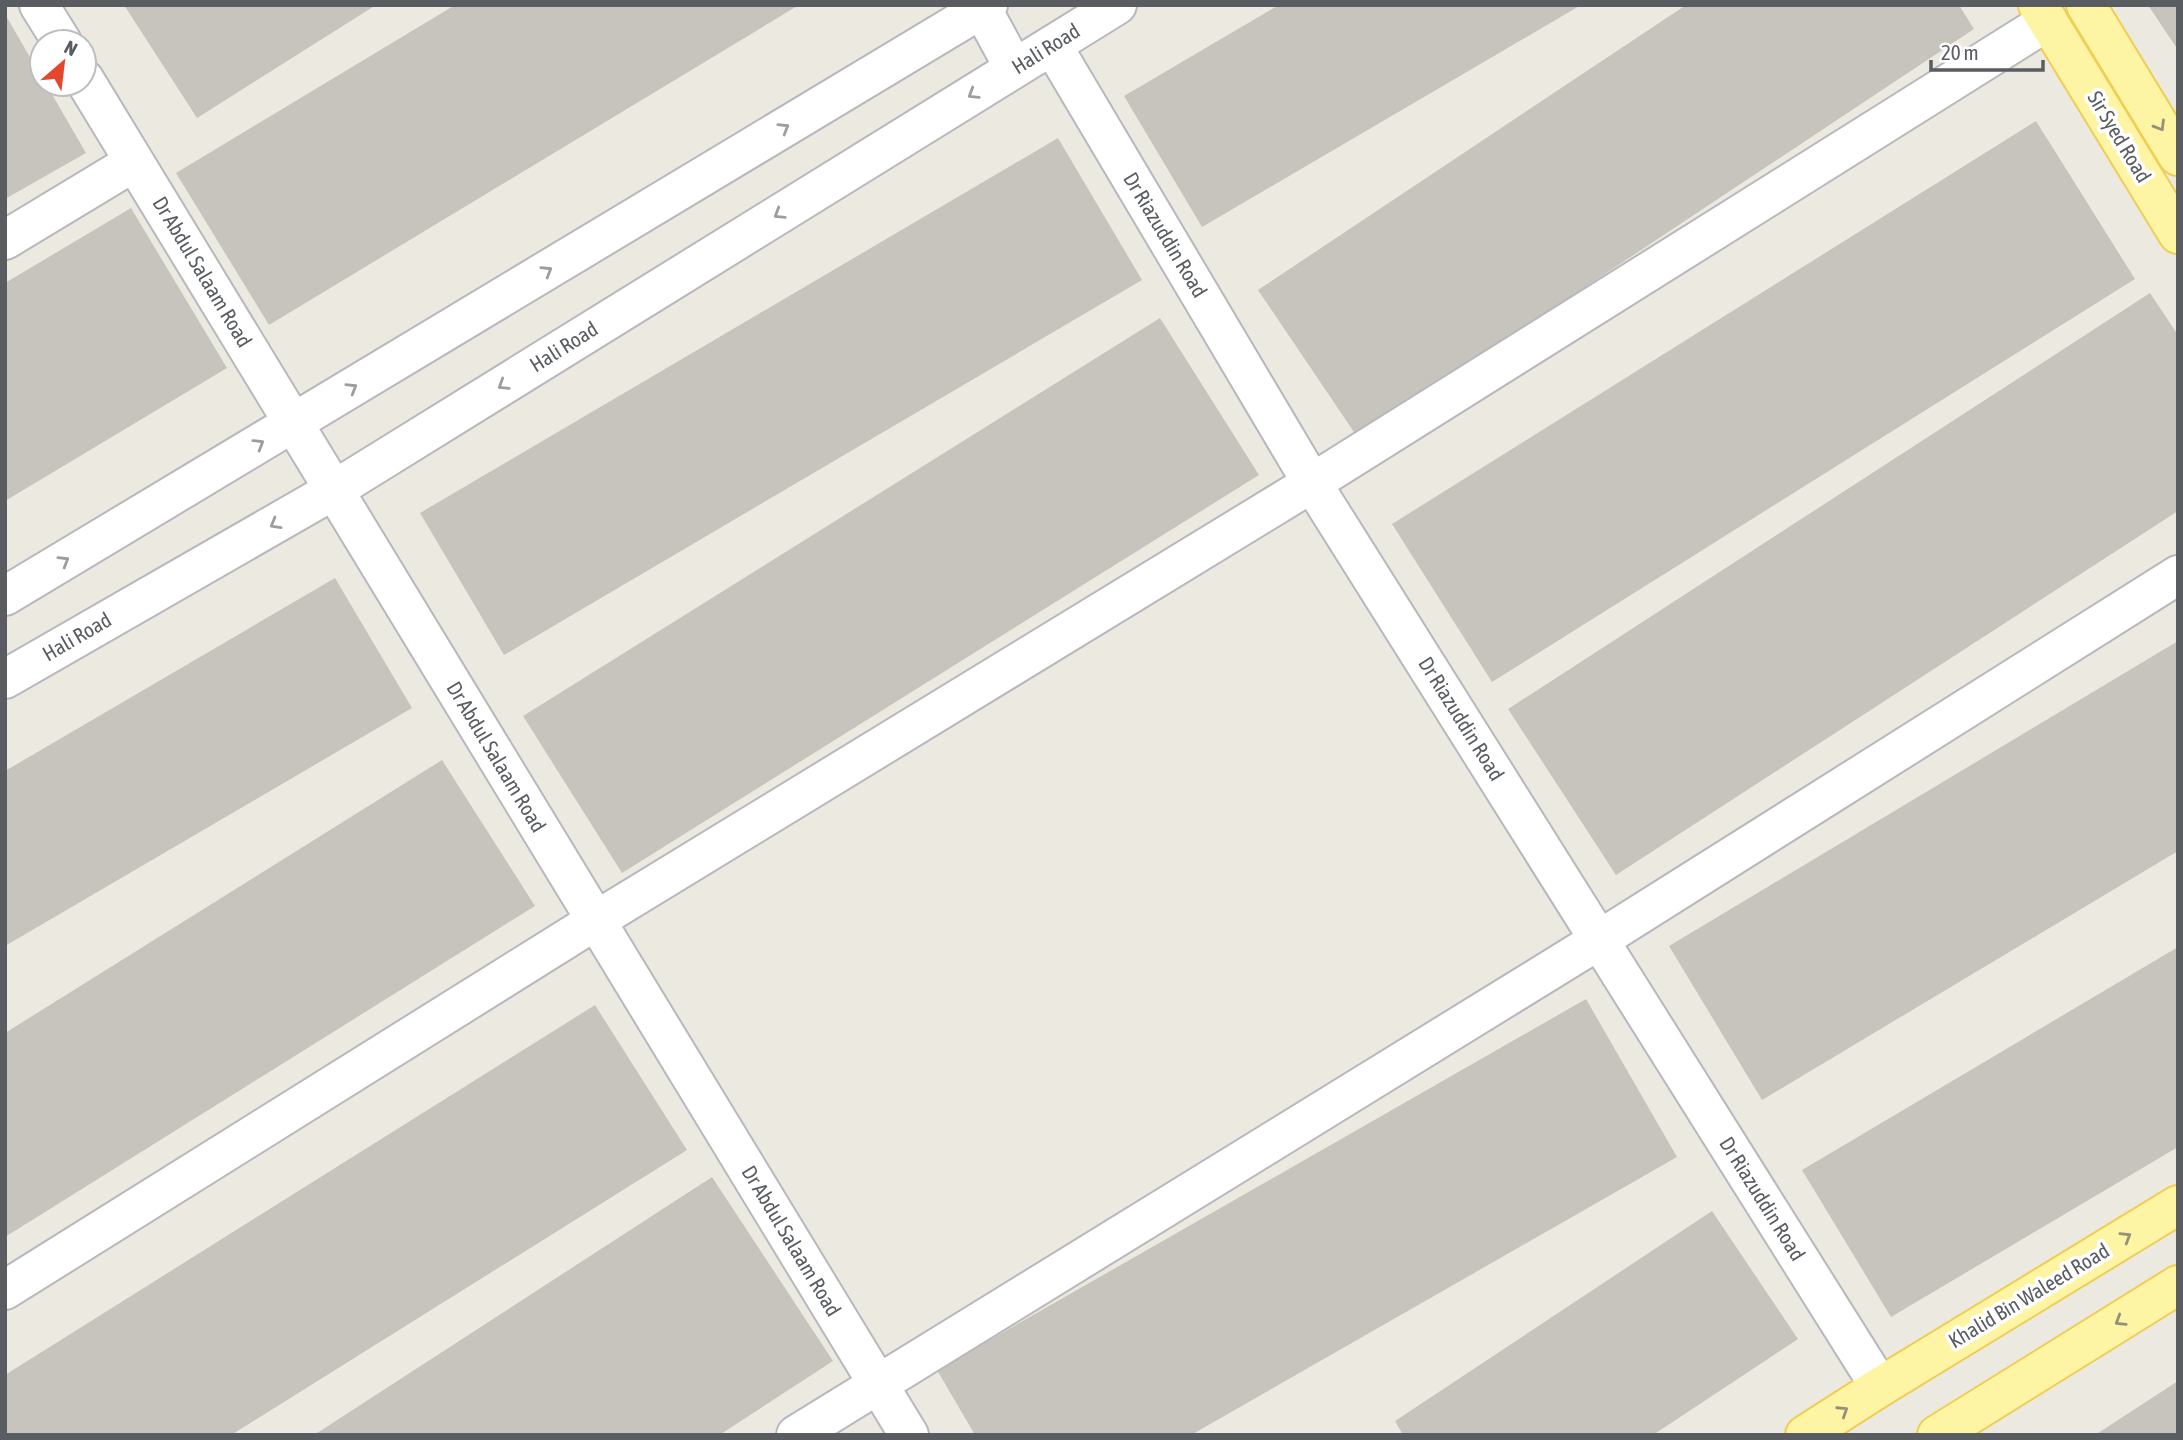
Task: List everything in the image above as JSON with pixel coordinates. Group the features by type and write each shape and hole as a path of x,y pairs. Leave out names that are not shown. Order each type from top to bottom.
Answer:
{"main road":[{"name":"Sir Syed Road","path":"2086,5 2178,156"},
{"name":"Sir Syed Road","path":"2043,13 2178,234"},
{"path":"2104,112 2139,92"},
{"name":"Khalid Bin Waleed Road","path":"1805,1435 2178,1205"},
{"path":"1937,1435 2178,1285"}],"street":[{"path":"39,5 53,28"},
{"name":"Hali Road","path":"5,679 334,490 1014,68 1061,27 1117,5"},
{"path":"5,596 985,7 1014,68"},
{"path":"5,1290 595,921 1312,483 2043,13"},
{"name":"Dr Riazuddin Road","path":"1061,27 1312,483 1880,1387"},
{"name":"Dr Abdul Salaam Road","path":"95,98 909,1435"},
{"path":"5,240 134,162"},
{"path":"796,1435 1599,940 2178,576"}],"building":[{"path":"124,5 376,5 197,118"},
{"path":"455,5 799,5 269,325 176,173"},
{"path":"1279,5 1581,5 1202,227 1124,96"},
{"path":"1686,5 1959,5 1974,29 1358,438 1258,290"},
{"path":"2148,5 2178,5 2178,50"},
{"path":"5,14 28,54 28,98 54,98 86,153 5,199"},
{"path":"2036,121 2135,279 1492,682 1392,524"},
{"path":"1058,138 1142,280 504,655 420,513"},
{"path":"131,208 227,368 5,501 5,283"},
{"path":"2150,293 2178,335 2178,511 1616,875 1508,709"},
{"path":"1160,318 1259,475 622,873 523,716"},
{"path":"335,578 412,708 5,946 5,771"},
{"path":"2178,641 2178,851 1762,1100 1669,946"},
{"path":"442,760 535,906 5,1237 5,1033"},
{"path":"2178,947 2178,1147 1891,1317 1802,1170"},
{"path":"1586,999 1677,1157 1191,1435 975,1435 937,1370"},
{"path":"595,1005 687,1150 231,1435 5,1435 5,1375"},
{"path":"712,1177 833,1361 724,1432 719,1435 314,1435"},
{"path":"1712,1211 1798,1339 1653,1435 1403,1435 1395,1421"},
{"path":"2178,1381 2178,1435 2095,1435"}]}
